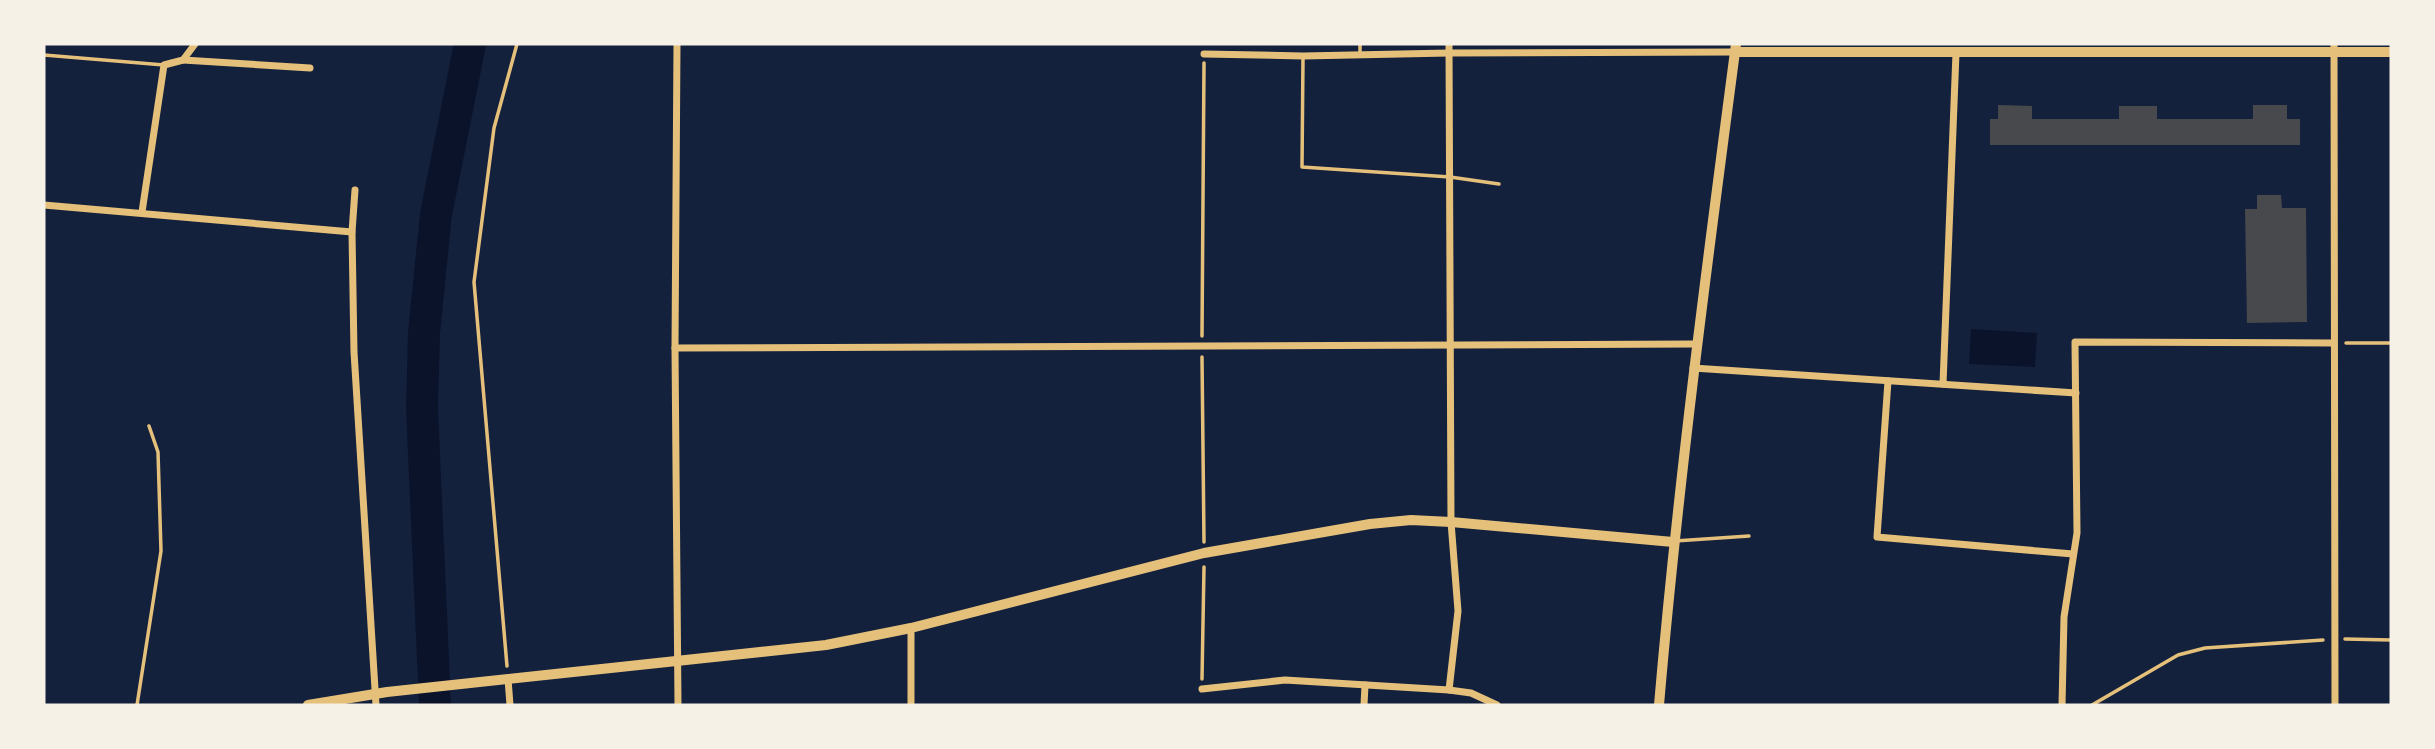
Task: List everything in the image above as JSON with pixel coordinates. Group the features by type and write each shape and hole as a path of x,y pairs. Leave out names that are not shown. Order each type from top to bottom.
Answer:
{"street":[{"path":"183,60 195,44"},
{"path":"677,44 675,348 678,705"},
{"path":"1448,690 1458,611 1451,522 1449,44"},
{"path":"1204,54 1360,55 1514,48 1831,48 1956,53 2334,48 2391,52"},
{"path":"1659,705 1673,541 1693,368 1735,48"},
{"path":"2334,48 2335,705"},
{"path":"1943,384 1956,53"},
{"path":"142,212 164,65 183,60 310,68"},
{"path":"355,190 352,232 354,352 376,705"},
{"path":"44,205 352,232"},
{"path":"2062,705 2064,617 2077,533 2075,342 2333,343"},
{"path":"675,348 1696,344"},
{"path":"1693,368 2076,393"},
{"path":"1888,381 1877,537 2073,554"},
{"path":"308,705 387,692 826,645 911,628 1204,553 1370,524 1411,520 1451,522 1673,541"},
{"path":"911,628 911,705"},
{"path":"505,680 510,705"},
{"path":"1202,689 1285,680 1448,690 1471,693 1497,705"},
{"path":"1364,705 1365,685"}],"lane":[{"path":"1360,44 1360,55"},
{"path":"44,55 164,65"},
{"path":"1304,56 1302,167 1450,177 1499,184"},
{"path":"137,705 160,551 158,452 149,426"},
{"path":"1673,541 1749,536"}],"path":[{"path":"505,680 474,282 494,128 517,44"},
{"path":"1202,689 1204,54"},
{"path":"2333,343 2391,343"},
{"path":"2092,705 2178,655 2205,648 2335,639 2391,639"}],"water":[{"path":"1971,329 2037,333 2035,367 1969,364"}],"building":[{"path":"1998,105 2032,106 2032,119 2119,119 2119,106 2157,106 2157,119 2253,119 2253,105 2287,105 2287,119 2300,119 2300,145 1990,145 1990,119 1998,119"},
{"path":"2257,195 2281,195 2282,208 2306,208 2307,322 2247,323 2245,209 2257,209"}],"waterway":[{"path":"435,705 422,408 424,333 436,214 470,44"}]}
